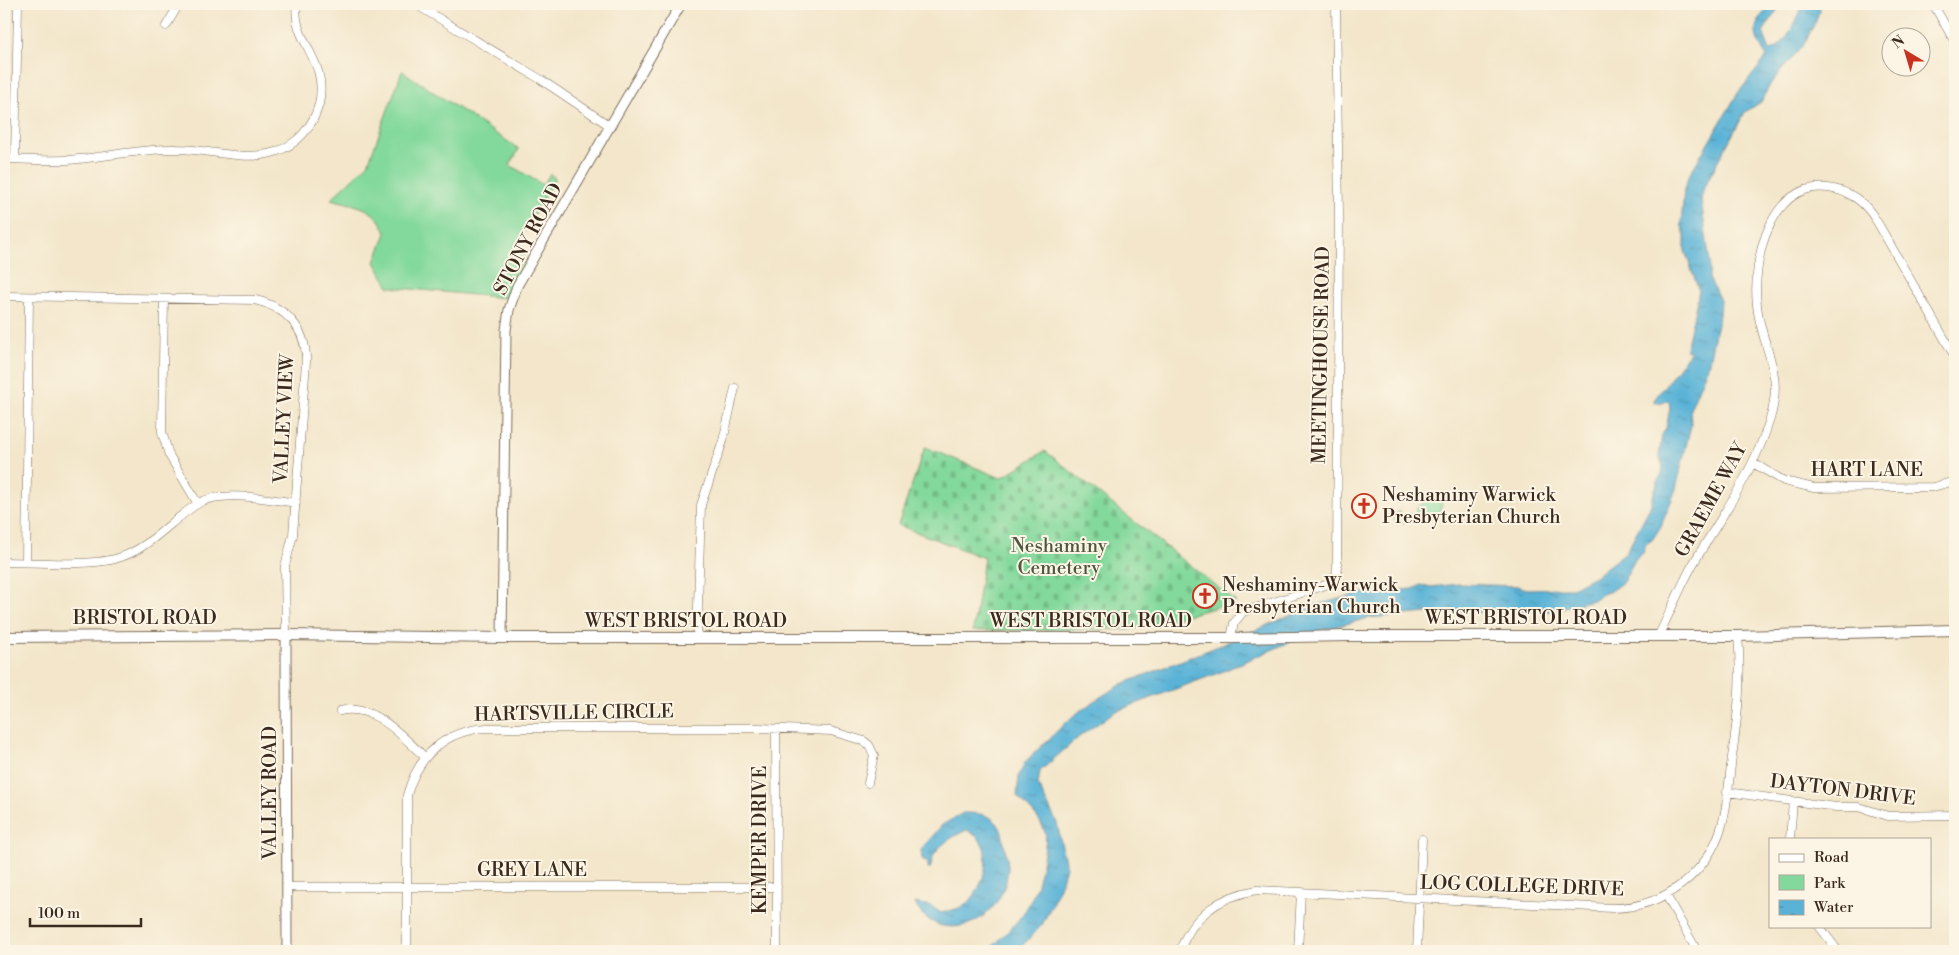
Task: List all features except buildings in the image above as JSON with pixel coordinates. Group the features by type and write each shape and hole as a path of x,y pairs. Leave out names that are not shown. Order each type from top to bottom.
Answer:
{"main road":[{"name":"WEST BRISTOL ROAD","path":"286,635 697,639 1232,638 1348,636 1738,636 1955,630"},
{"name":"BRISTOL ROAD","path":"4,636 286,635"}],"street":[{"path":"15,159 18,4"},
{"path":"166,26 175,11 176,4"},
{"path":"4,159 76,160 177,149 251,156 272,153 289,146 309,127 315,115 320,95 318,66 299,29 297,4"},
{"path":"415,4 540,79 610,126"},
{"name":"STONY ROAD","path":"502,638 506,330 509,310 517,286 682,4"},
{"name":"MEETINGHOUSE ROAD","path":"1232,638 1234,623 1243,612 1323,586 1331,582 1337,573 1339,217 1336,4"},
{"path":"1933,4 1955,42"},
{"name":"GRAEME WAY","path":"1659,635 1691,568 1729,509 1753,463 1771,418 1775,394 1773,362 1757,305 1757,272 1765,242 1779,209 1797,193 1824,188 1846,192 1862,201 1876,220 1955,358"},
{"name":"VALLEY VIEW","path":"4,296 255,300 279,309 298,328 306,354 293,535 285,566 286,635"},
{"path":"26,562 30,297"},
{"path":"164,299 163,438 169,455 198,504"},
{"path":"697,639 701,505 723,441 735,388"},
{"name":"HART LANE","path":"1753,463 1784,481 1814,488 1933,487 1955,481"},
{"path":"4,562 100,561 120,558 139,549 198,504 214,498 225,497 296,503"},
{"name":"VALLEY ROAD","path":"286,635 287,951"},
{"name":"LOG COLLEGE DRIVE","path":"1180,951 1195,923 1209,908 1225,899 1258,890 1620,908 1649,902 1666,895 1686,882 1712,850 1722,824 1741,686 1738,636"},
{"path":"340,711 362,710 377,716 425,757"},
{"name":"HARTSVILLE CIRCLE","path":"407,951 405,807 410,783 425,757 448,738 478,728 776,729 831,731 864,741 869,745 874,755 868,783"},
{"name":"KEMPER DRIVE","path":"776,729 777,951"},
{"name":"DAYTON DRIVE","path":"1727,792 1859,807 1888,816 1955,815"},
{"path":"1790,838 1794,801"},
{"path":"1417,951 1422,839"},
{"name":"GREY LANE","path":"287,887 777,887"},
{"path":"1298,951 1301,892"},
{"path":"1666,895 1697,951"},
{"path":"1821,928 1838,951"}],"green space":[{"path":"402,71 519,149 510,165 543,185 550,174 555,178 517,244 524,253 525,261 507,298 389,287 375,262 386,233 382,224 377,217 364,208 331,199 368,164"},
{"name":"Neshaminy Cemetery","path":"925,447 1001,478 1045,451 1236,602 1135,629 973,631 984,558 898,525"},
{"path":"1429,498 1442,500 1441,509 1434,518 1416,519 1400,524 1394,520 1395,514 1399,511 1402,516 1416,513 1416,509"}],"water":[{"path":"1770,4 1781,4 1763,32 1770,50 1776,48 1786,38 1795,24 1803,4 1821,4 1816,21 1804,44 1771,83 1761,102 1745,112 1704,187 1701,200 1710,263 1709,278 1720,300 1719,315 1708,366 1690,409 1691,425 1676,489 1661,526 1652,540 1646,544 1643,552 1636,558 1623,582 1609,592 1600,594 1596,599 1549,611 1428,613 1369,618 1308,634 1221,672 1114,712 1079,737 1040,771 1038,785 1057,823 1066,867 1060,887 1042,925 1017,951 988,951 1018,920 1031,900 1036,889 1043,858 1046,835 1037,817 1017,796 1019,776 1025,762 1072,717 1094,701 1122,684 1315,605 1363,593 1413,589 1421,585 1431,587 1459,584 1517,586 1527,589 1572,588 1595,576 1626,552 1650,507 1658,480 1662,474 1663,466 1659,456 1662,435 1666,428 1670,408 1669,401 1654,403 1654,400 1691,351 1686,350 1699,291 1685,251 1685,235 1681,224 1684,189 1688,177 1738,93 1767,57 1758,41 1756,30 1760,18"},
{"path":"963,813 984,815 995,821 1000,827 1008,868 1006,881 996,903 978,920 956,927 943,926 926,918 919,911 915,903 931,906 941,913 967,904 975,895 985,871 986,862 983,846 978,838 967,830 952,838 937,850 931,867 928,869 928,863 922,859 921,850 942,825"}],"place":[{"name":"Neshaminy Warwick Presbyterian Church","path":"1364,506"},
{"name":"Neshaminy-Warwick Presbyterian Church","path":"1205,596"}]}
